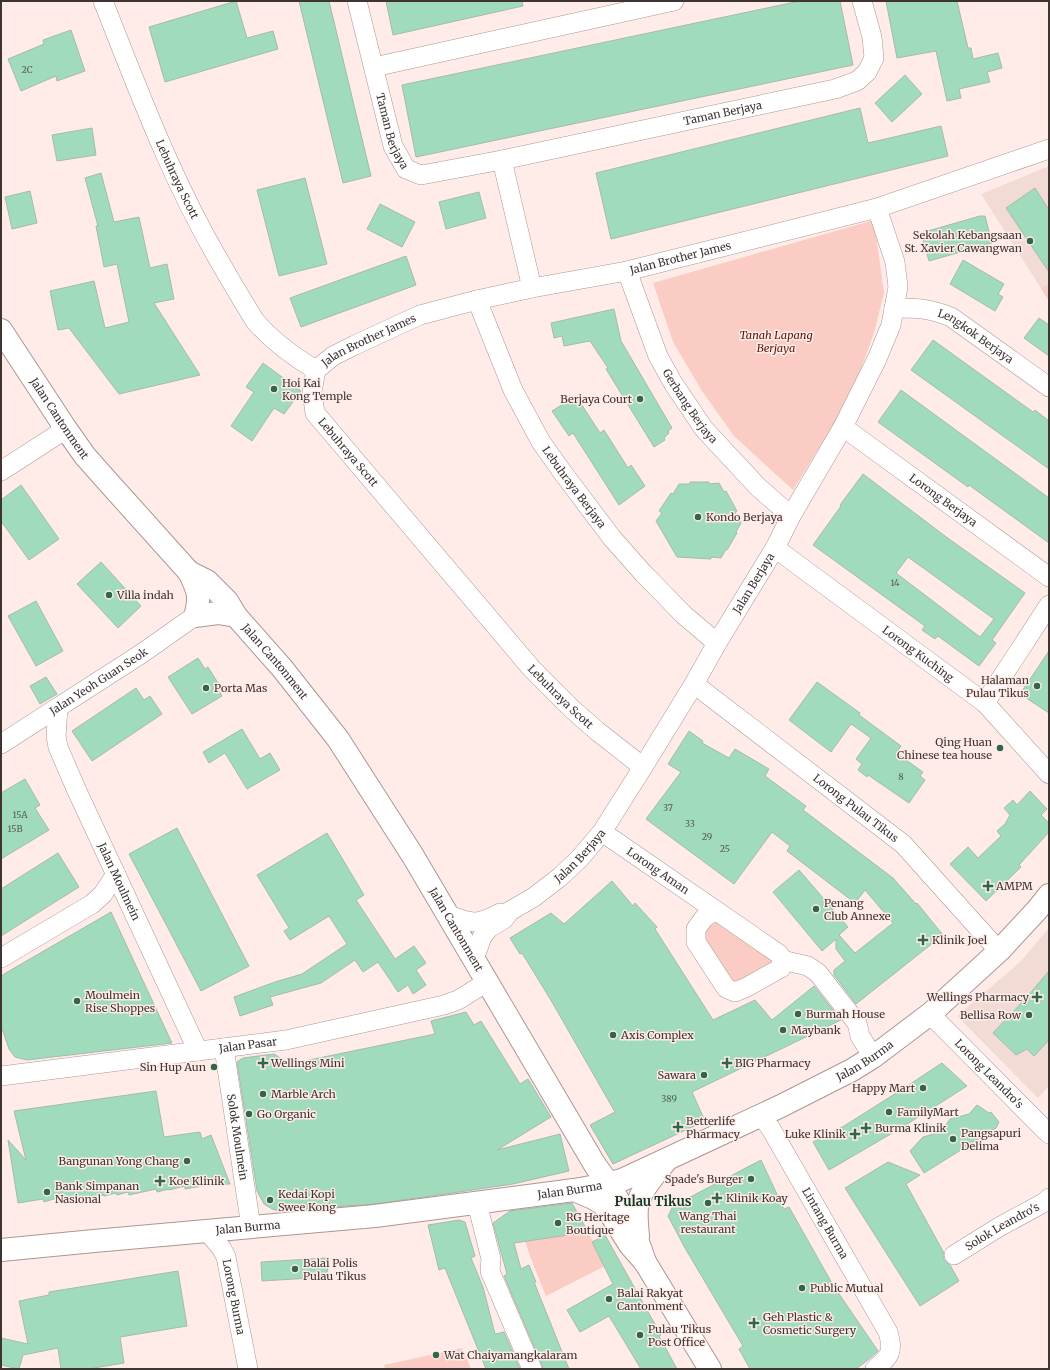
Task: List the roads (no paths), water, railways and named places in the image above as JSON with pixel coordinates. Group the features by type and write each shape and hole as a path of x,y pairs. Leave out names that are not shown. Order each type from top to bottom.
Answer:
{"main road":[{"name":"Jalan Cantonment","path":"1,330 85,456 189,572 199,597 199,606 195,616 218,613 236,616"},
{"name":"Jalan Cantonment","path":"189,572 207,581 227,602 236,616 282,668 338,739 411,853 595,1165 609,1184 638,1239 645,1262"},
{"name":"Jalan Burma","path":"1,1250 375,1216 574,1190 609,1184 622,1180 781,1106 852,1070 873,1057 930,1014 999,952 1049,895"},
{"path":"638,1239 637,1218 639,1200 646,1186 667,1160"},
{"name":"Jalan Cantonment","path":"574,1190 603,1204 630,1246 645,1262 710,1369"}],"street":[{"name":"Lebuhraya Scott","path":"103,1 152,124 180,189 207,241 254,320 268,335 302,362 316,370 312,392 315,413 532,669 572,709 597,731 643,767"},
{"name":"Taman Berjaya","path":"357,1 393,146 406,169 421,175 502,160 834,89 857,81 867,72 874,58 872,37 862,1"},
{"path":"374,67 674,1"},
{"name":"Jalan Brother James","path":"316,370 333,356 382,331 420,315 477,300 532,288 626,271 877,208 1049,149"},
{"path":"502,160 532,288"},
{"name":"Jalan Berjaya","path":"474,959 482,937 489,928 504,919 510,911 534,897 560,877 580,858 602,832 694,684 717,643 775,548 843,427 880,352 891,325 898,288 895,262 877,208"},
{"name":"Gerbang Berjaya","path":"626,271 658,356 673,383 704,428 720,446 758,487 792,516"},
{"name":"Lebuhraya Berjaya","path":"477,300 513,390 541,442 612,538 643,573 684,615 717,643"},
{"name":"Lengkok Berjaya","path":"894,308 919,308 935,310 951,317 1049,387"},
{"name":"Lorong Berjaya","path":"843,427 1047,574"},
{"path":"1,471 66,429"},
{"name":"Lorong Kuching","path":"775,548 985,703 1049,774"},
{"path":"985,703 1049,605"},
{"name":"Jalan Yeoh Guan Seok","path":"1,744 141,654 195,616"},
{"name":"Lorong Pulau Tikus","path":"694,684 903,844 999,952"},
{"name":"Jalan Moulmein","path":"58,708 56,736 58,746 77,791 198,1051"},
{"name":"Lorong Aman","path":"602,832 779,954 782,960"},
{"path":"1,958 92,904 103,894 116,874"},
{"path":"92,904 116,898 131,906"},
{"path":"715,910 704,918 696,929 696,942 726,988 735,992 747,987 780,968 782,960 808,966 818,973 857,1023 860,1036 873,1057"},
{"name":"Jalan Berjaya","path":"448,915 474,922 487,921 502,912 510,911"},
{"name":"Jalan Pasar","path":"1,1076 286,1040 444,1005 458,1000 487,982"},
{"name":"Lorong Leandro's","path":"930,1014 1049,1134"},
{"name":"Solok Moulmein","path":"224,1048 251,1227"},
{"name":"Lintang Burma","path":"760,1115 771,1129 888,1332 892,1343 891,1352 875,1369"},
{"name":"Solok Leandro's","path":"954,1255 999,1227 1045,1202 1049,1198"},
{"path":"477,1203 490,1259 490,1271 532,1369"},
{"name":"Lorong Burma","path":"207,1231 222,1249 226,1257 248,1369"}],"place":[{"name":"Sekolah Kebangsaan St. Xavier Cawangwan","path":"1030,241"},
{"name":"Hoi Kai Kong Temple","path":"274,389"},
{"name":"Berjaya Court","path":"640,399"},
{"name":"Kondo Berjaya","path":"698,517"},
{"name":"Villa indah","path":"109,595"},
{"name":"Halaman Pulau Tikus","path":"1037,686"},
{"name":"Porta Mas","path":"206,688"},
{"name":"Qing Huan Chinese tea house","path":"1000,748"},
{"name":"AMPM","path":"988,886"},
{"name":"Penang Club Annexe","path":"816,909"},
{"name":"Klinik Joel","path":"923,940"},
{"name":"Wellings Pharmacy","path":"1037,997"},
{"name":"Moulmein Rise Shoppes","path":"77,1001"},
{"name":"Burmah House","path":"798,1014"},
{"name":"Bellisa Row","path":"1029,1015"},
{"name":"Maybank","path":"783,1030"},
{"name":"Axis Complex","path":"613,1035"},
{"name":"Wellings Mini","path":"263,1063"},
{"name":"BIG Pharmacy","path":"727,1063"},
{"name":"Sin Hup Aun","path":"214,1067"},
{"name":"Sawara","path":"704,1075"},
{"name":"Happy Mart","path":"923,1088"},
{"name":"Marble Arch","path":"263,1094"},
{"name":"FamilyMart","path":"889,1112"},
{"name":"Go Organic","path":"249,1114"},
{"name":"Betterlife Pharmacy","path":"678,1127"},
{"name":"Burma Klinik","path":"866,1128"},
{"name":"Luke Klinik","path":"855,1134"},
{"name":"Pangsapuri Delima","path":"953,1139"},
{"name":"Bangunan Yong Chang","path":"187,1161"},
{"name":"Spade's Burger","path":"751,1179"},
{"name":"Koe Klinik","path":"160,1181"},
{"name":"Bank Simpanan Nasional","path":"47,1192"},
{"name":"Klinik Koay","path":"717,1198"},
{"name":"Kedai Kopi Swee Kong","path":"270,1200"},
{"name":"Wang Thai restaurant","path":"708,1203"},
{"name":"RG Heritage Boutique","path":"558,1223"},
{"name":"Balai Polis Pulau Tikus","path":"295,1269"},
{"name":"Public Mutual","path":"802,1288"},
{"name":"Balai Rakyat Cantonment","path":"609,1299"},
{"name":"Geh Plastic & Cosmetic Surgery","path":"754,1323"},
{"name":"Pulau Tikus Post Office","path":"640,1335"},
{"name":"Wat Chaiyamangkalaram","path":"436,1355"}],"district":[{"name":"Pulau Tikus","path":"653,1201"}],"park label":[{"name":"Tanah Lapang Berjaya","path":"776,341"}]}
